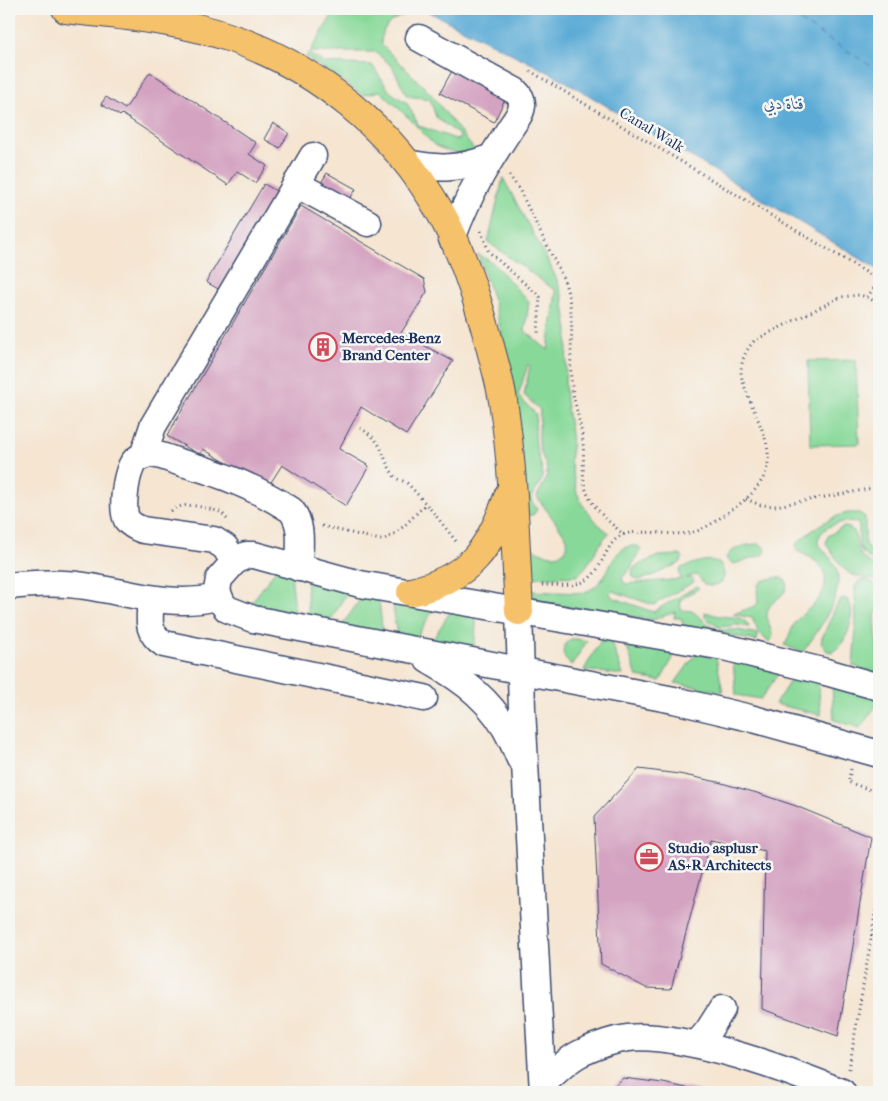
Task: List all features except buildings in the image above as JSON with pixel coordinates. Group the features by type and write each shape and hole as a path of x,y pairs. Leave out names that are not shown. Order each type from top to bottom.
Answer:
{"highway":[{"path":"66,9 180,24 223,35 256,47 295,67 331,91 367,121 407,163 440,211 471,284 483,321 503,398 509,438 518,599"},
{"path":"411,592 442,582 472,562 496,529 512,484"}],"street":[{"path":"421,27 515,91 523,102 522,109 490,158 468,197 452,239"},
{"path":"143,456 153,426 313,156"},
{"path":"407,163 428,168 449,168 470,165 490,158"},
{"path":"296,184 368,224"},
{"path":"234,562 225,547 214,540 143,530 128,521 124,514 124,506 131,466 136,460 143,456 156,455 235,479 268,495 291,510 298,521 299,568"},
{"path":"868,751 750,718 674,700 253,619 227,609 218,597 217,591 219,580 234,562 246,556 254,555 360,584 411,592 518,599 818,669 879,687"},
{"path":"9,586 46,583 66,584 151,599 186,602 218,597"},
{"path":"151,599 149,626 157,639 164,644 424,698"},
{"path":"518,599 525,772 543,1088"},
{"path":"410,650 453,674 474,690 494,710 512,741 525,772"},
{"path":"697,1044 726,1010 734,1053"},
{"path":"543,1088 562,1066 579,1054 604,1043 628,1038 652,1037 697,1044 734,1053 802,1076 845,1083"}],"path":[{"path":"407,9 421,27"},
{"name":"Canal Walk","path":"527,70 561,88 879,281"},
{"path":"490,158 498,163 512,179 566,287 573,324 572,391 582,429 585,486 592,503 598,511 624,535"},
{"path":"468,197 489,252 540,297 538,335"},
{"path":"867,297 879,281"},
{"path":"518,599 576,584 594,575 612,543 624,535 691,532 706,527 746,499 766,472 769,455 766,438 741,375 741,365 748,347 755,340 833,300 849,295 867,297 879,304"},
{"path":"360,428 377,440 390,468 398,480 405,481 426,504 472,562"},
{"path":"746,499 760,505 776,506 869,489 879,490"},
{"path":"298,521 384,540 392,536 426,504"},
{"path":"868,751 848,782 879,793"},
{"path":"845,1083 879,891"}],"green space":[{"path":"336,9 389,9 403,16 387,26 382,34 381,44 430,93 476,152 456,153 434,145 380,91 363,95 306,57 308,53 324,63 372,65 390,92 407,103 419,126 458,140 460,136 436,117 430,99 407,96 392,66 375,52 310,52"},
{"path":"503,178 549,263 563,298 568,331 565,381 572,447 570,460 577,493 582,504 598,524 609,533 577,576 528,578 528,545 547,554 560,554 567,546 567,538 537,497 546,479 547,469 539,443 540,410 524,395 530,366 528,364 518,396 536,414 536,444 542,467 542,476 539,485 531,497 537,509 533,515 525,515 513,381 494,303 478,254 493,263 529,302 525,331 548,350 556,291 488,242"},
{"path":"856,360 859,444 810,445 808,361"},
{"path":"847,513 859,513 865,517 865,544 872,552 879,554 879,561 863,553 860,544 859,526 856,522 838,523 822,532 818,543 835,565 838,578 834,601 803,652 784,645 796,622 819,598 825,587 823,570 810,557 797,551 796,544 832,518"},
{"path":"843,527 854,531 860,553 866,561 879,566 879,582 847,572 826,544 828,536"},
{"path":"760,544 765,548 766,552 762,555 734,564 726,558 728,554 736,549"},
{"path":"630,546 638,546 641,549 630,569 622,578 625,584 682,579 679,574 681,568 705,561 720,564 724,578 718,584 706,585 698,576 694,575 686,578 692,578 694,582 653,605 613,591 610,594 612,597 653,612 697,586 699,588 680,600 681,610 692,611 716,630 738,630 758,634 757,641 684,626 681,618 674,618 675,612 652,620 530,601 528,591 581,593 591,589 604,577 617,555 623,549"},
{"path":"681,555 683,557 680,563 652,576 636,580 632,576 633,568 658,556"},
{"path":"277,568 291,573 296,619 247,609"},
{"path":"779,577 786,581 787,586 783,594 772,604 767,613 767,619 773,636 768,642 758,631 752,618 733,614 755,606 758,603 757,590 760,583"},
{"path":"306,578 350,587 328,625 309,620"},
{"path":"860,580 868,580 879,586 879,608 875,616 879,674 853,666 856,628 855,588"},
{"path":"366,591 378,593 383,635 340,628"},
{"path":"392,596 437,604 414,641 397,638"},
{"path":"843,598 848,600 851,606 849,629 846,637 837,649 831,652 827,651 821,643 822,638 838,602"},
{"path":"453,607 477,611 474,652 430,644"},
{"path":"705,612 717,616 744,620 749,627 738,625 718,627 705,617"},
{"path":"571,639 587,641 572,665 568,662 563,652 565,645"},
{"path":"601,640 611,641 623,675 584,670"},
{"path":"626,644 677,651 660,681 637,677"},
{"path":"696,654 716,657 723,692 675,683"},
{"path":"733,660 780,671 761,699 736,695"},
{"path":"794,675 818,681 821,715 775,704"},
{"path":"832,685 879,699 879,702 860,728 834,720"}],"water":[{"name":"قناة دبي","path":"423,9 879,9 879,270 560,78"}],"ferry route":[{"path":"781,9 879,71"}],"place":[{"name":"Mercedes-Benz Brand Center","path":"323,347"},
{"name":"Studio asplusr AS+R Architects","path":"649,857"}]}
